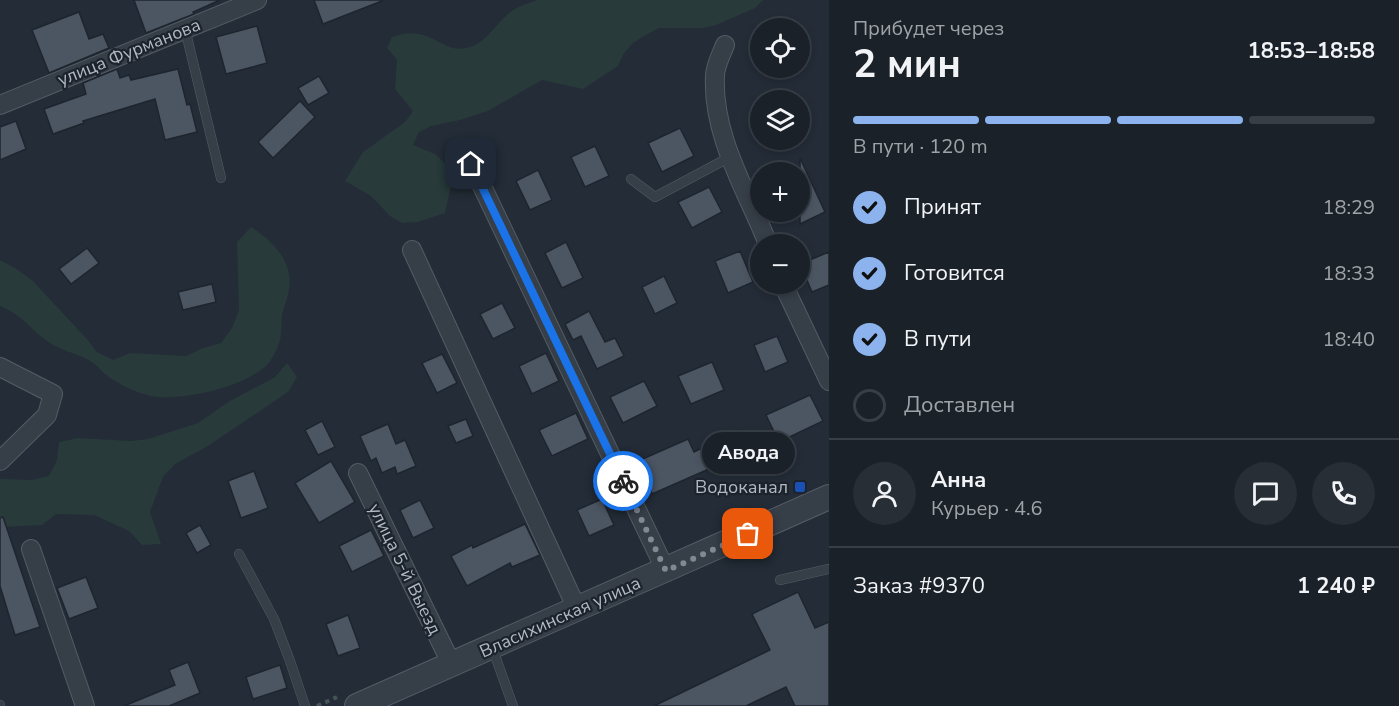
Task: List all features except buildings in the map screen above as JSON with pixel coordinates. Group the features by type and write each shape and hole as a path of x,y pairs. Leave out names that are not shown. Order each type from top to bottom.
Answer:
{"street":[{"name":"улица Фурманова","path":"0,105 257,0"},
{"path":"725,45 715,74 716,107 730,157 764,234"},
{"path":"471,164 666,571"},
{"path":"412,250 577,609"},
{"path":"788,294 829,381"},
{"path":"0,367 53,394 47,415 0,460"},
{"name":"улица 5-й Выезд","path":"358,473 452,665"},
{"name":"Власихинская улица","path":"363,704 829,498"},
{"path":"31,549 85,706"}],"lane":[{"path":"185,29 221,178"},
{"path":"631,179 655,197 730,157"},
{"path":"238,554 274,619 305,706"},
{"path":"780,580 829,569"},
{"path":"492,647 513,706"}],"shaded area":[{"path":"537,0 763,0 755,8 716,25 703,28 659,28 633,43 624,53 618,66 583,89 542,80 488,111 431,126 419,132 413,145 435,154 454,172 445,213 418,222 402,223 390,216 371,196 345,181 363,152 405,122 413,111 395,89 397,60 387,48 392,37 417,34 449,47 466,48 484,39 511,11"},
{"path":"251,227 274,245 285,261 290,279 288,296 282,315 280,341 271,359 256,374 228,386 178,397 150,396 138,392 115,381 92,362 52,344 20,318 0,306 0,260 32,280 97,352 113,360 130,353 186,356 221,343 232,328 239,310 237,242"},
{"path":"287,363 297,377 288,392 208,446 175,464 163,477 150,512 161,544 142,545 129,531 94,515 56,514 42,525 0,527 0,479 32,480 49,476 57,460 59,442 78,438 131,441 148,439 198,423 228,402 275,377"}],"way so far":[{"path":"623,481 666,571 748,534"}],"place":[{"name":"Водоканал","path":"800,487"},
{"name":"Авода","path":"748,534"}],"route":[{"path":"471,164 623,481"}]}
